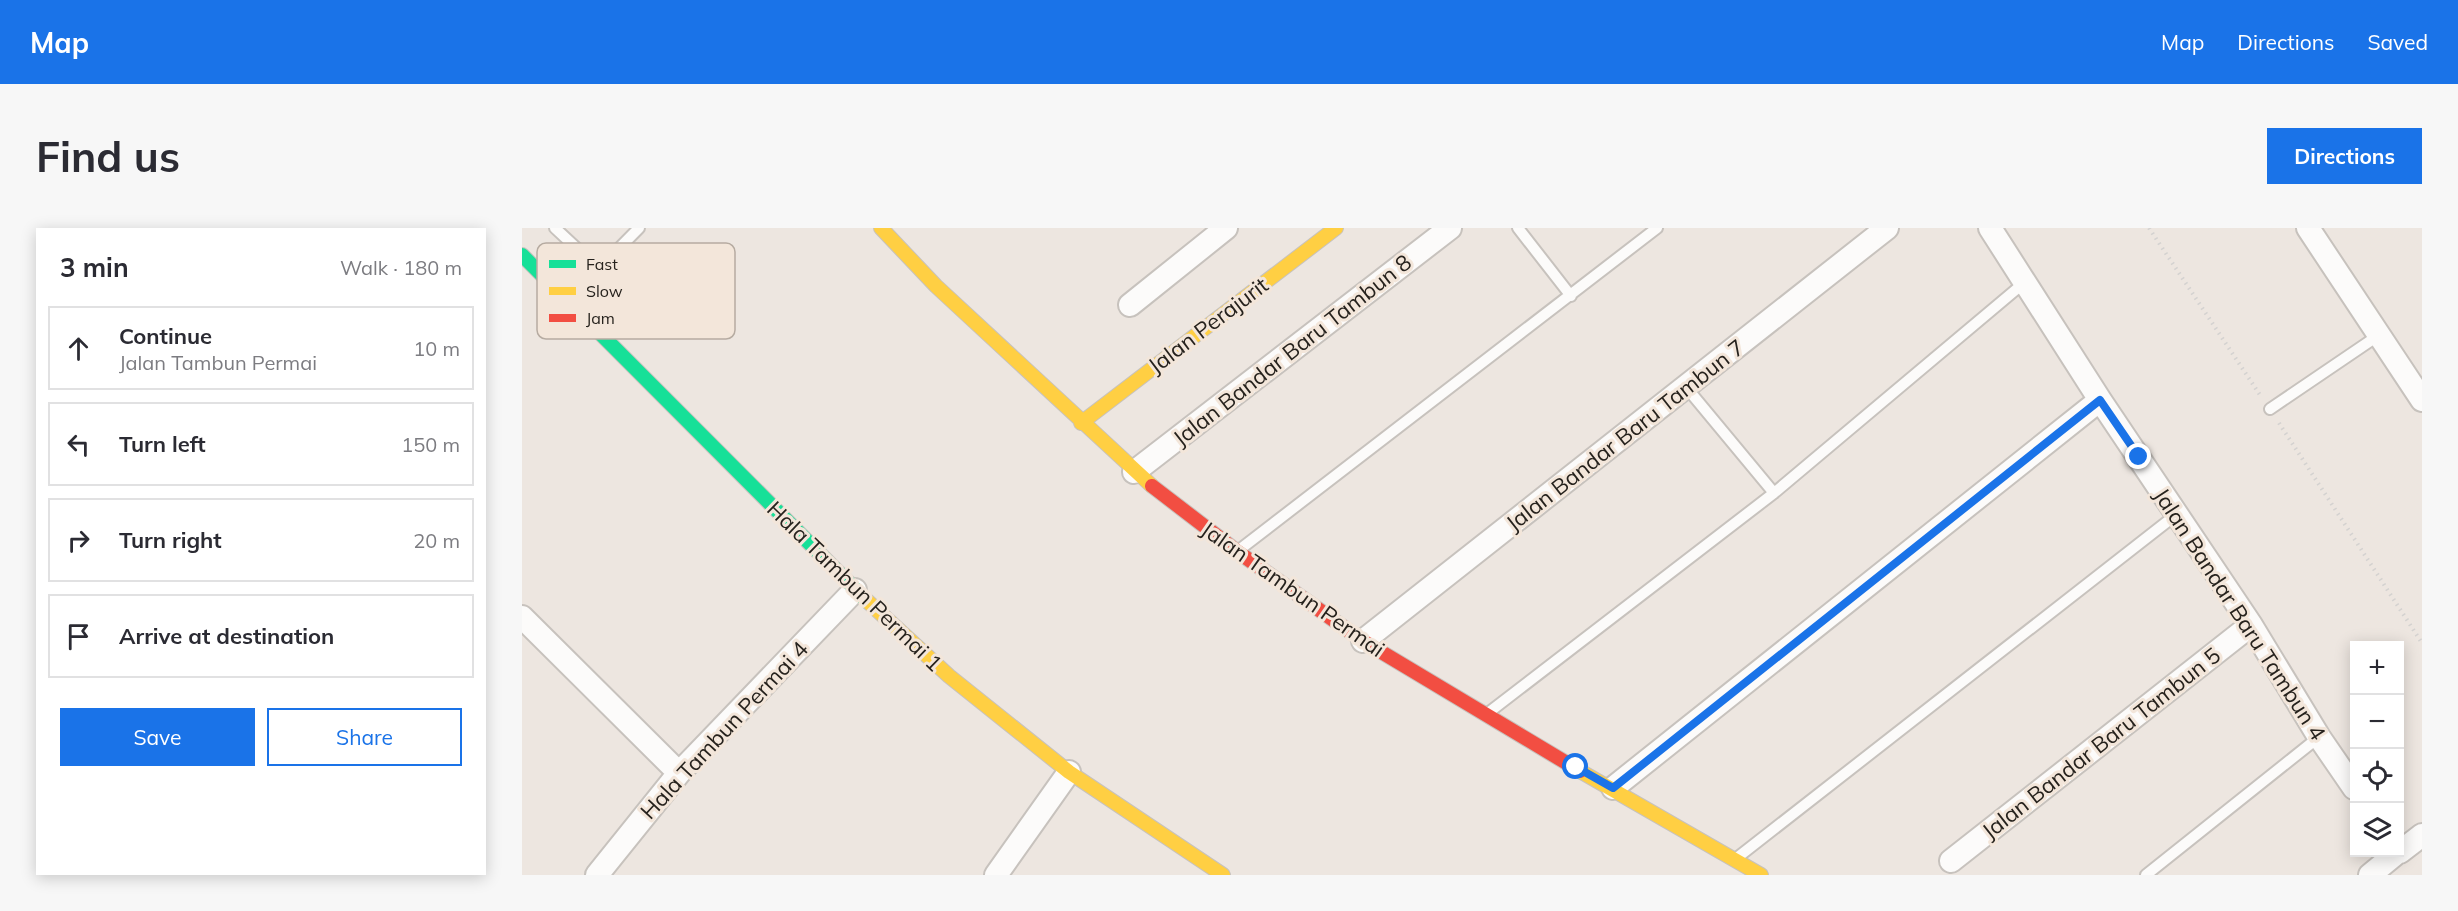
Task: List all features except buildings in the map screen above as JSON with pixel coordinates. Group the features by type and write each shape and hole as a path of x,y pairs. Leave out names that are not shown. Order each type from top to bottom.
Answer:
{"street":[{"name":"Jalan Tambun Permai","path":"881,228 936,286 1134,472 1238,552 1363,641 1485,716 1761,875"},
{"path":"1130,305 1226,228"},
{"name":"Jalan Perajurit","path":"1081,423 1336,228"},
{"name":"Jalan Bandar Baru Tambun 8","path":"1134,472 1450,228"},
{"name":"Jalan Bandar Baru Tambun 7","path":"1363,641 1887,228"},
{"name":"Jalan Bandar Baru Tambun 4","path":"1990,228 2100,400 2251,625 2319,737 2350,781"},
{"path":"2308,228 2422,400"},
{"name":"Hala Tambun Permai 1","path":"524,261 537,273"},
{"name":"Hala Tambun Permai 1","path":"606,339 855,590 949,676 1069,772 1223,875"},
{"path":"1613,788 2100,400"},
{"name":"Hala Tambun Permai 4","path":"597,875 679,773 855,590"},
{"path":"522,617 679,773"},
{"name":"Jalan Bandar Baru Tambun 5","path":"1951,861 2251,625"},
{"path":"996,875 1069,772"},
{"path":"2404,848 2422,835"},
{"path":"2370,875 2393,857"}],"lane":[{"path":"555,228 571,243"},
{"path":"624,243 639,228"},
{"path":"1518,228 1571,296"},
{"path":"1238,552 1657,228"},
{"path":"1485,716 1774,493 2026,282"},
{"path":"2270,409 2379,335"},
{"path":"1686,387 1774,493"},
{"path":"1734,860 2177,514"},
{"path":"2146,875 2319,737"}],"path":[{"path":"2149,228 2422,643"}],"traffic: fast":[{"path":"522,255 537,270"},
{"path":"606,339 865,599"}],"traffic: slow":[{"path":"881,228 936,286 1152,486"},
{"path":"1081,423 1336,228"},
{"path":"865,599 949,676 1069,772 1223,875"},
{"path":"1580,771 1761,875"}],"traffic: jam":[{"path":"1152,486 1238,552 1363,641 1580,771"}],"route":[{"path":"1576,767 1613,788 2100,400 2139,457"}]}
